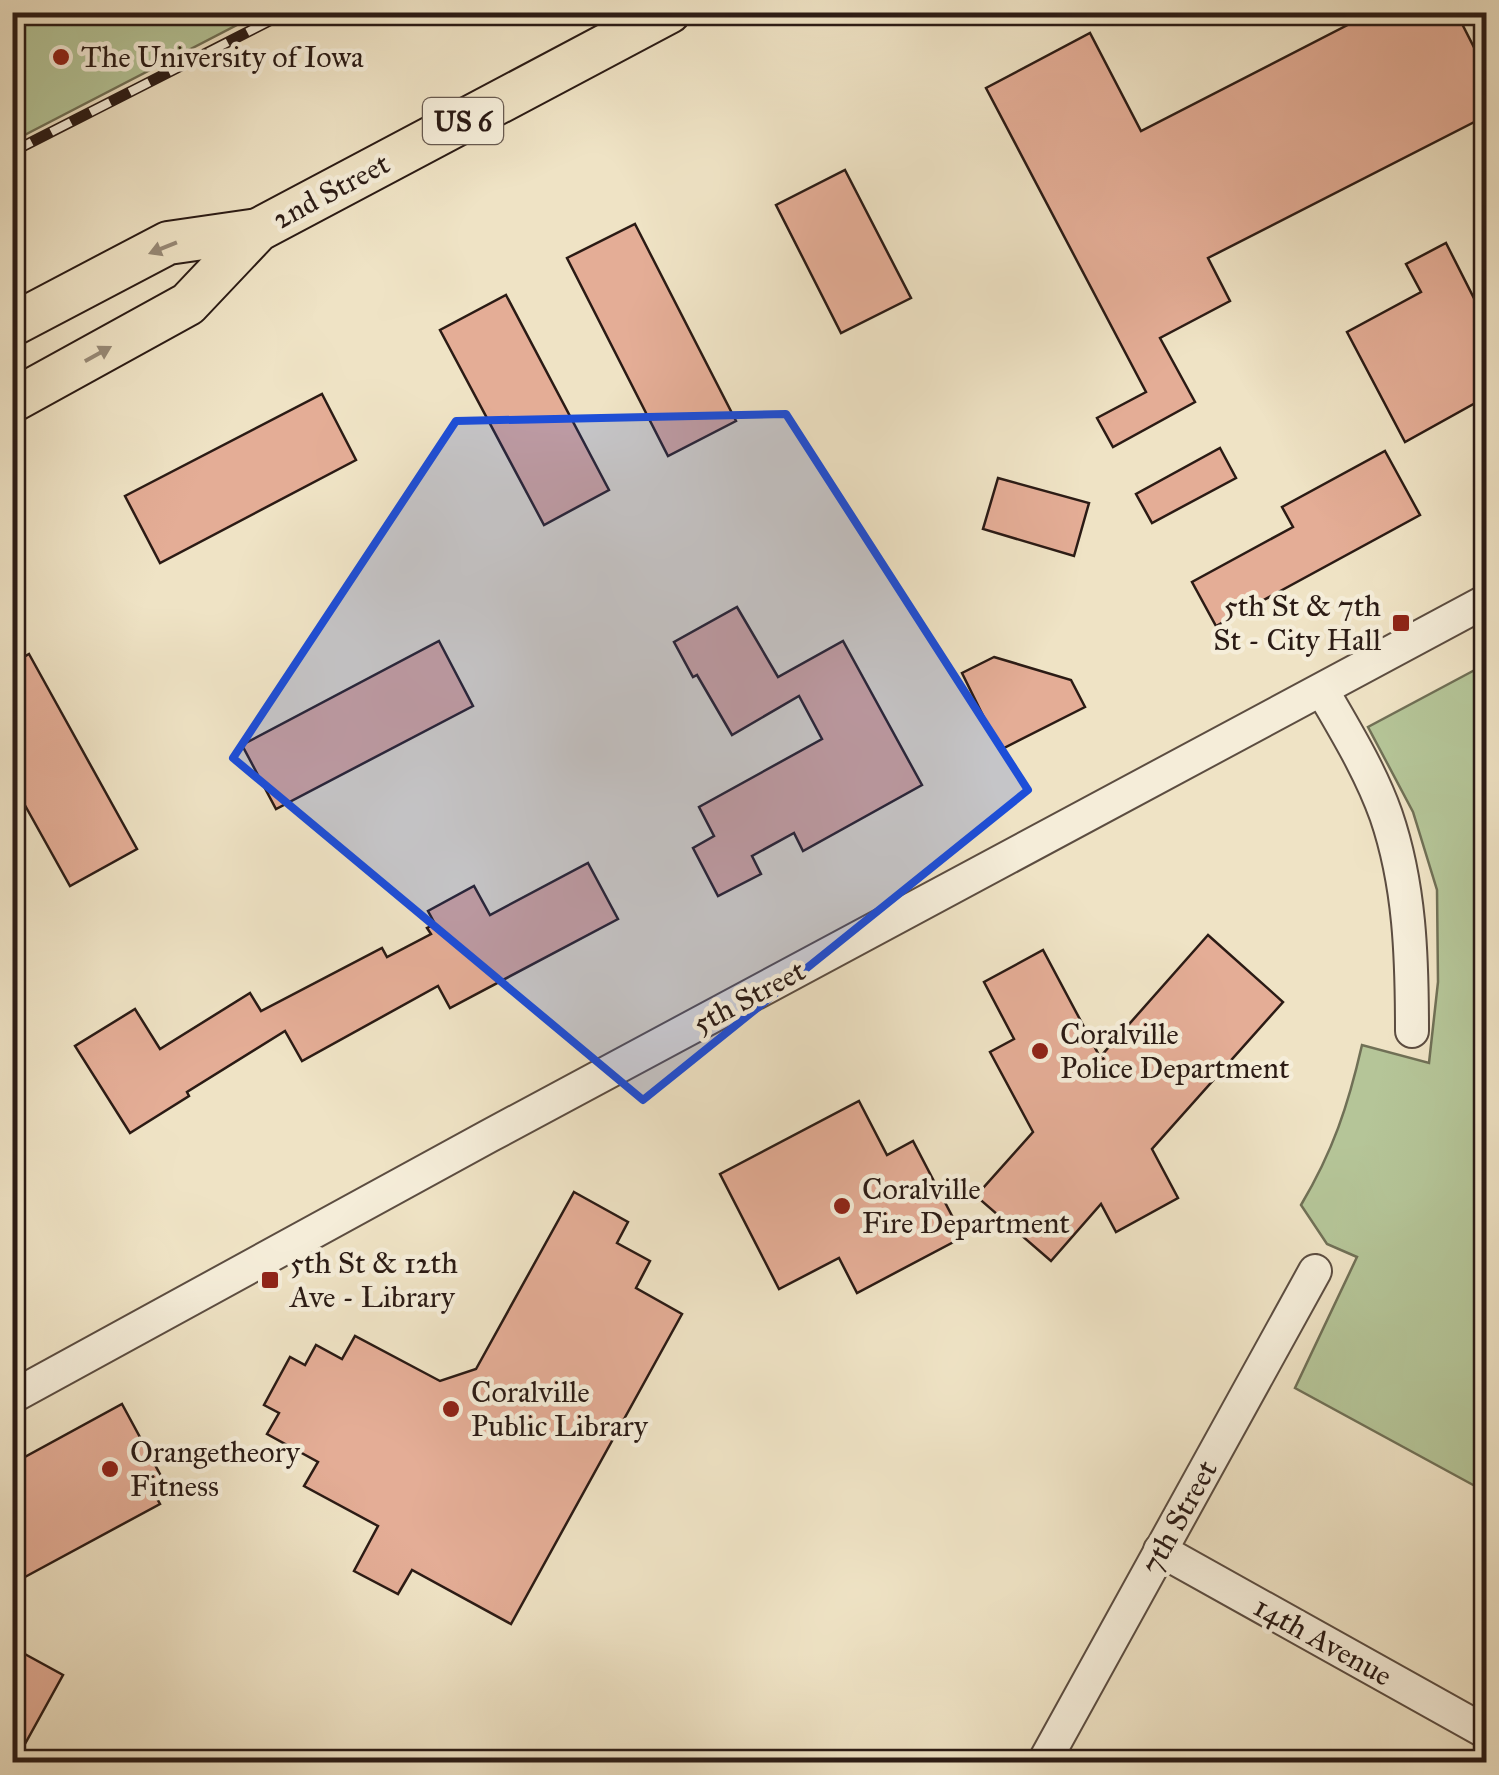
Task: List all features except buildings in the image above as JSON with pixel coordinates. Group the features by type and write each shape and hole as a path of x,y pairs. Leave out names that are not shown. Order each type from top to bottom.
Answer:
{"main road":[{"name":"2nd Street","path":"12,401 188,304 258,230 669,12"},
{"name":"2nd Street","path":"12,325 168,243 258,230"}],"street":[{"name":"5th Street","path":"12,1396 1486,600"},
{"path":"1322,690 1361,756 1386,815 1403,877 1411,940 1412,1031"},
{"name":"7th Street","path":"1044,1762 1315,1272"},
{"name":"14th Avenue","path":"1160,1550 1486,1732"}],"highlighted area":[{"path":"786,414 1028,790 643,1100 233,758 456,421"}],"green space":[{"path":"13,12 260,12 260,13 13,141"},
{"path":"1486,664 1486,1492 1295,1388 1357,1257 1327,1244 1301,1205 1338,1128 1362,1045 1429,1063 1438,982 1437,890 1413,812 1368,727"}],"railway":[{"path":"12,152 287,12"}],"place":[{"name":"The University of Iowa","path":"61,57"},
{"name":"5th St & 7th St - City Hall","path":"1401,623"},
{"name":"Coralville Police Department","path":"1040,1051"},
{"name":"Coralville Fire Department","path":"842,1206"},
{"name":"5th St & 12th Ave - Library","path":"270,1280"},
{"name":"Coralville Public Library","path":"451,1409"},
{"name":"Orangetheory Fitness","path":"110,1469"}]}
